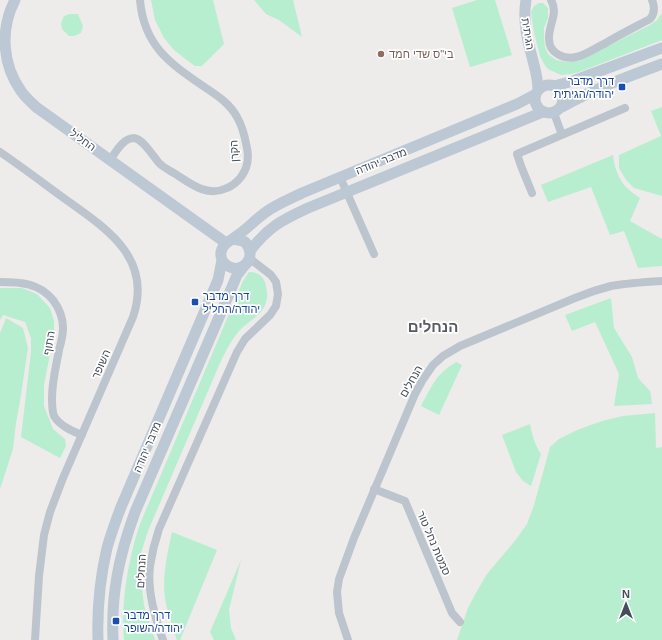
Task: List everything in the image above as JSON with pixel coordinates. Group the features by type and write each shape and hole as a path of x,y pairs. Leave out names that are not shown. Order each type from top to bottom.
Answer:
{"street":[{"name":"החליל","path":"15,0 9,13 5,31 5,48 3,58 15,82 28,99 36,107 110,160 230,241"},
{"name":"הקרן","path":"110,160 124,142 128,139 137,139 141,141 150,153 164,166 193,186 210,192 218,192 230,187 238,181 246,168 248,152 242,126 237,116 225,101 172,63 156,47 150,39 146,29 140,0"},
{"name":"הגיתית","path":"526,0 526,29 538,81 537,92"},
{"path":"551,0 554,9 548,39 550,45 558,55 569,58 582,55 650,19 654,10 652,0"},
{"path":"552,85 559,88 562,92 564,102 553,111 539,109 536,105 535,99 537,92 542,87 547,85 573,81 662,48"},
{"name":"מדבר יהודה","path":"113,640 112,623 116,582 122,551 130,525 237,275 266,233 281,221 308,208 553,111 603,86 662,64"},
{"name":"הגיתית","path":"535,68 552,85"},
{"name":"מדבר יהודה","path":"230,241 272,208 302,193 505,110 537,92"},
{"path":"532,193 517,154 625,108"},
{"path":"553,111 562,135"},
{"name":"השופר","path":"0,152 109,232 123,247 136,271 139,296 134,317 50,512 44,536 39,576 35,640"},
{"path":"340,177 374,254"},
{"path":"240,240 245,242 248,246 248,258 240,268 229,267 222,260 222,249 230,241 240,240"},
{"name":"הנחלים","path":"163,640 150,589 150,568 159,529 237,352 245,339 270,315 276,306 278,294 276,282 271,274 248,258"},
{"name":"מדבר יהודה","path":"98,640 97,622 101,579 112,534 124,500 218,280 222,260"},
{"name":"הנחלים","path":"348,640 339,613 337,592 339,579 374,489 415,394 433,365 443,356 469,342 593,291 631,283 662,281"},
{"name":"התוף","path":"0,282 34,285 42,290 57,305 63,330 52,390 52,407 54,416 60,422 66,427 82,435"},
{"name":"סמטת נחל טור","path":"374,489 405,501 452,613 460,622"}],"green space":[{"path":"151,0 213,0 224,44 202,66 195,66 174,50 164,38 155,20"},
{"path":"254,0 293,0 302,37 279,20 266,14"},
{"path":"477,0 495,0 512,55 470,67 452,8"},
{"path":"539,3 543,3 548,8 548,18 544,28 545,47 548,54 556,60 566,62 578,61 650,25 657,20 662,13 662,40 579,72 561,75 548,69 540,56 534,33 531,12 534,6"},
{"path":"78,14 83,26 81,33 74,36 69,36 62,29 61,23 64,16"},
{"path":"662,107 662,196 634,188 626,180 619,168 619,155 661,136 651,111"},
{"path":"613,155 615,168 621,181 640,198 630,221 662,239 662,266 638,268 624,231 610,235 591,187 548,202 541,185"},
{"path":"249,272 257,273 263,278 267,290 266,302 261,312 238,333 222,358 148,531 142,550 140,572 144,605 155,640 124,640 124,599 130,559 137,533 243,281"},
{"path":"0,288 22,288 37,294 50,308 54,321 54,334 44,385 44,406 53,429 65,439 66,446 60,458 21,437 31,352 31,338 25,322 3,315 0,320"},
{"path":"611,298 614,328 632,357 638,378 650,391 652,404 614,406 619,374 595,322 572,331 565,315"},
{"path":"6,318 23,328 28,348 13,449 0,489 0,333"},
{"path":"456,362 462,365 439,415 421,406 431,387 439,376"},
{"path":"655,413 656,448 662,447 662,640 457,640 468,608 487,574 527,524 534,505 550,447 559,439 577,430 602,421 623,416"},
{"path":"530,424 534,440 541,454 531,486 523,481 516,472 502,435"},
{"path":"172,532 217,550 180,640 177,640 167,608 164,586 165,568"},
{"path":"241,560 229,610 231,628 236,640 214,640 210,632"}],"place":[{"name":"בי\"ס שדי חמד","path":"381,54"},
{"name":"דרך מדבר יהודה/הגיתית","path":"622,87"},
{"name":"דרך מדבר יהודה/החליל","path":"195,302"},
{"name":"דרך מדבר יהודה/השופר","path":"116,621"}],"district":[{"name":"הנחלים","path":"433,327"}]}
